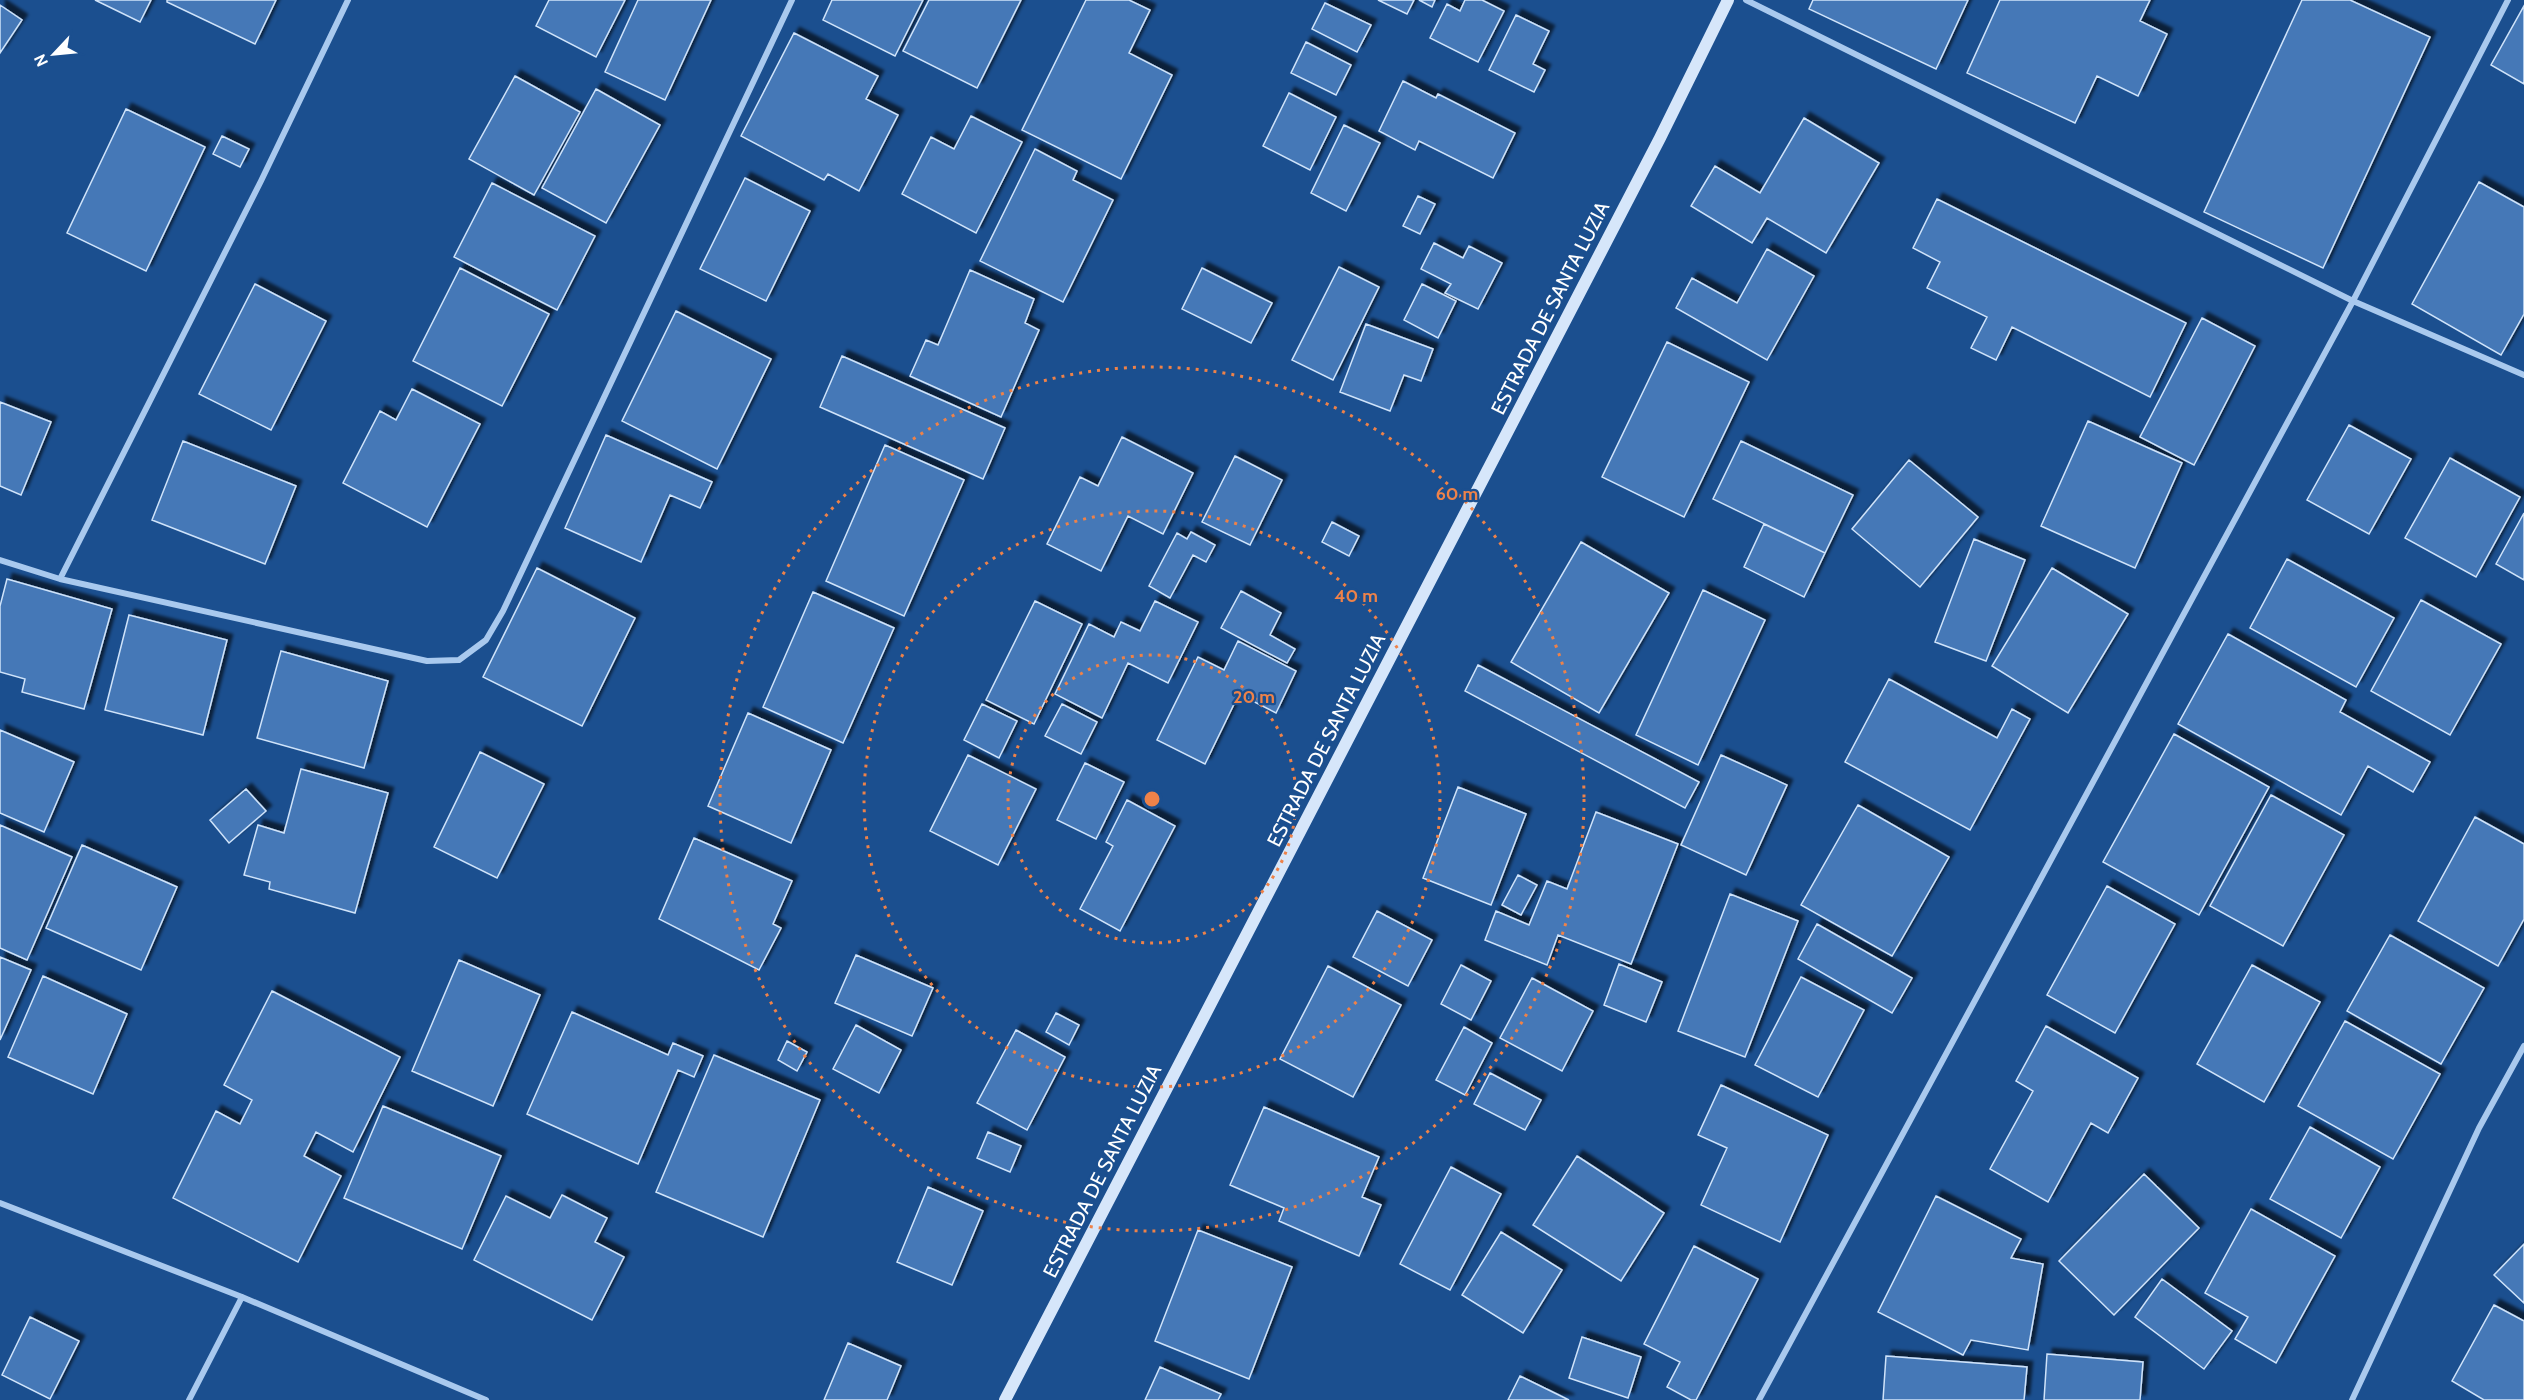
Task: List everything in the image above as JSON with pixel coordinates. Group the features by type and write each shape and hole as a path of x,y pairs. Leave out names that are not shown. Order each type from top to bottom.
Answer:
{"street":[{"path":"60,579 261,181 348,0"},
{"path":"0,561 60,579 427,662 459,660 486,640 503,611 792,0"},
{"name":"ESTRADA DE SANTA LUZIA","path":"1005,1400 1660,138 1728,0"},
{"path":"1746,0 2353,300 2524,375"},
{"path":"1759,1400 2353,300 2508,0"},
{"path":"2352,1400 2480,1128 2524,1046"},
{"path":"0,1203 242,1297 486,1400"},
{"path":"189,1400 242,1297"}],"building":[{"path":"95,0 151,0 140,22"},
{"path":"167,0 276,0 255,44"},
{"path":"549,0 625,0 596,57 536,26"},
{"path":"638,0 711,0 665,100 605,72"},
{"path":"832,0 923,0 895,56 823,20"},
{"path":"929,0 1021,0 977,88 903,51"},
{"path":"1086,0 1129,0 1150,10 1129,53 1172,75 1121,179 1022,130"},
{"path":"1378,0 1414,0 1407,14"},
{"path":"1419,0 1435,0 1432,7"},
{"path":"1465,0 1482,0 1504,11 1478,62 1430,38 1447,4 1460,11"},
{"path":"1813,0 1968,0 1936,69 1809,9"},
{"path":"2000,0 2150,0 2140,21 2167,34 2138,96 2097,76 2075,123 1967,73"},
{"path":"2302,0 2350,0 2430,37 2323,268 2204,212"},
{"path":"1325,3 1371,25 1357,52 1312,29"},
{"path":"0,5 22,20 0,53"},
{"path":"2524,6 2524,84 2491,65"},
{"path":"1516,15 1549,31 1533,64 1545,70 1534,92 1489,70"},
{"path":"794,33 878,76 866,99 898,115 859,191 828,174 824,180 741,136"},
{"path":"1306,42 1351,65 1336,95 1291,73"},
{"path":"515,76 580,112 534,195 469,159"},
{"path":"1403,81 1436,98 1438,94 1515,133 1493,178 1419,141 1415,150 1379,131"},
{"path":"596,89 660,125 606,223 542,188"},
{"path":"1289,93 1336,117 1310,170 1263,146"},
{"path":"126,109 205,147 146,271 67,233"},
{"path":"971,116 1022,142 976,233 902,194 931,137 954,149"},
{"path":"1804,118 1879,163 1826,253 1767,218 1752,243 1691,206 1715,166 1760,193"},
{"path":"1344,125 1380,143 1346,211 1311,193"},
{"path":"222,136 249,149 240,167 213,154"},
{"path":"1035,149 1077,171 1073,180 1113,200 1063,302 980,261"},
{"path":"745,178 810,211 766,301 700,269"},
{"path":"2479,182 2524,207 2524,314 2501,355 2412,304"},
{"path":"492,183 595,236 557,310 454,257"},
{"path":"1418,196 1435,204 1420,234 1403,226"},
{"path":"1937,199 2186,323 2150,397 2012,327 1996,360 1971,348 1987,317 1927,288 1940,262 1913,248"},
{"path":"1434,243 1463,258 1469,246 1502,263 1478,309 1445,293 1451,284 1421,269"},
{"path":"1767,249 1814,276 1767,360 1676,308 1692,278 1737,303"},
{"path":"1339,267 1379,287 1333,380 1292,360"},
{"path":"460,268 549,314 502,406 413,361"},
{"path":"1202,268 1272,303 1251,343 1182,309"},
{"path":"970,270 1034,299 1025,323 1039,330 1001,417 910,376 926,340 938,345"},
{"path":"255,284 326,321 271,430 199,394"},
{"path":"1422,284 1456,301 1438,338 1404,320"},
{"path":"676,311 771,359 717,469 622,421"},
{"path":"2202,318 2255,346 2194,465 2140,437"},
{"path":"1366,324 1433,349 1421,381 1404,375 1390,411 1340,392"},
{"path":"1667,342 1749,382 1684,517 1602,477"},
{"path":"842,356 1005,428 983,479 820,407"},
{"path":"412,389 480,424 427,527 343,483 380,411 396,420"},
{"path":"0,402 51,422 21,495 0,486"},
{"path":"2088,421 2182,463 2135,568 2041,526"},
{"path":"2349,425 2411,459 2369,534 2307,500"},
{"path":"606,435 712,482 700,508 670,495 641,562 565,528"},
{"path":"1122,437 1193,473 1163,534 1128,516 1101,571 1047,544 1080,477 1098,486"},
{"path":"183,441 296,486 265,564 152,520"},
{"path":"1741,441 1853,495 1825,553 1713,499"},
{"path":"885,445 964,480 904,616 826,581"},
{"path":"1235,456 1282,480 1250,545 1202,522"},
{"path":"2450,458 2520,497 2476,577 2405,538"},
{"path":"1909,460 1978,517 1920,587 1852,529"},
{"path":"2524,513 2524,580 2496,564"},
{"path":"1332,522 1359,536 1349,556 1322,542"},
{"path":"1764,524 1825,553 1804,597 1744,567"},
{"path":"1191,532 1215,545 1206,562 1193,555 1170,598 1149,586 1177,533 1187,539"},
{"path":"1974,539 2025,560 1986,661 1935,642"},
{"path":"1581,542 1669,593 1599,713 1511,662"},
{"path":"2287,559 2394,618 2356,687 2250,628"},
{"path":"537,568 635,618 582,726 483,677"},
{"path":"2052,568 2128,614 2068,713 1992,666"},
{"path":"7,579 112,609 84,709 22,692 25,679 0,672 0,606"},
{"path":"1703,590 1765,620 1698,765 1636,735"},
{"path":"1241,591 1281,613 1270,635 1295,649 1287,663 1221,628"},
{"path":"813,592 894,628 843,743 763,707"},
{"path":"2421,600 2501,644 2450,735 2371,691"},
{"path":"1035,601 1082,624 1034,724 986,700"},
{"path":"1155,601 1198,622 1168,683 1128,663 1102,718 1055,694 1089,624 1114,637 1121,622 1140,631"},
{"path":"129,615 227,640 203,735 105,710"},
{"path":"2228,634 2346,700 2340,712 2430,762 2413,792 2368,766 2341,815 2178,724"},
{"path":"1238,641 1296,671 1276,713 1239,694 1205,764 1157,740 1198,657 1224,670"},
{"path":"281,651 388,681 364,768 257,738"},
{"path":"1478,665 1699,782 1685,808 1465,691"},
{"path":"1889,679 1997,738 2012,709 2030,719 1970,830 1845,762"},
{"path":"982,704 1017,721 999,758 964,740"},
{"path":"1062,704 1097,722 1081,754 1045,736"},
{"path":"748,713 831,750 791,843 708,806"},
{"path":"0,730 74,762 44,832 0,813"},
{"path":"2174,734 2269,787 2199,915 2103,862"},
{"path":"480,752 544,784 497,878 434,847"},
{"path":"968,755 1036,789 998,865 930,831"},
{"path":"1721,755 1787,785 1746,875 1681,845"},
{"path":"1085,763 1124,782 1096,839 1057,820"},
{"path":"301,769 388,793 355,913 269,889 270,882 244,875 258,825 284,833"},
{"path":"1458,787 1526,814 1491,905 1423,878"},
{"path":"246,789 266,811 229,843 210,820"},
{"path":"2271,795 2344,835 2283,946 2210,906"},
{"path":"1127,800 1175,826 1120,931 1080,909 1113,846 1106,842"},
{"path":"1858,805 1949,857 1892,956 1801,905"},
{"path":"1596,812 1678,844 1631,964 1558,935 1547,965 1485,940 1496,911 1529,925 1547,881 1567,889"},
{"path":"2475,817 2524,844 2524,919 2498,966 2418,921"},
{"path":"0,825 72,857 27,960 0,948"},
{"path":"694,838 792,881 773,924 781,928 759,970 659,919"},
{"path":"82,845 177,887 141,970 46,928"},
{"path":"1518,875 1537,885 1521,915 1502,905"},
{"path":"2107,886 2175,924 2115,1033 2047,995"},
{"path":"1730,894 1798,921 1745,1057 1678,1031"},
{"path":"1377,911 1432,940 1408,986 1353,957"},
{"path":"1817,924 1912,978 1892,1013 1798,959"},
{"path":"2390,935 2484,988 2441,1064 2347,1011"},
{"path":"856,955 933,988 912,1036 835,1003"},
{"path":"0,957 31,970 0,1040"},
{"path":"459,960 540,995 493,1106 412,1071"},
{"path":"1619,964 1662,982 1646,1022 1604,1005"},
{"path":"1461,965 1491,981 1471,1020 1441,1004"},
{"path":"2252,965 2320,1002 2264,1102 2197,1064"},
{"path":"1328,966 1401,1005 1353,1097 1280,1059"},
{"path":"43,976 127,1014 93,1094 8,1057"},
{"path":"1801,977 1864,1010 1818,1097 1755,1065"},
{"path":"1532,978 1593,1011 1562,1071 1500,1038"},
{"path":"272,991 400,1057 353,1152 316,1132 304,1156 341,1176 298,1262 173,1198 216,1111 240,1124 252,1100 224,1085"},
{"path":"572,1012 668,1055 673,1043 703,1056 694,1077 678,1070 638,1164 527,1114"},
{"path":"1056,1013 1079,1025 1069,1045 1046,1032"},
{"path":"2345,1021 2440,1074 2393,1159 2298,1106"},
{"path":"856,1025 901,1050 879,1093 833,1069"},
{"path":"2046,1026 2138,1078 2108,1133 2091,1123 2048,1202 1990,1169 2033,1091 2016,1081"},
{"path":"1464,1027 1492,1043 1465,1095 1436,1080"},
{"path":"1016,1030 1065,1057 1027,1130 977,1103"},
{"path":"787,1041 807,1052 797,1071 778,1060"},
{"path":"714,1055 820,1100 763,1237 656,1192"},
{"path":"1490,1073 1541,1100 1525,1130 1474,1104"},
{"path":"1721,1085 1828,1135 1780,1242 1701,1205 1727,1148 1698,1135"},
{"path":"383,1106 501,1156 462,1249 344,1198"},
{"path":"1264,1107 1379,1157 1362,1197 1381,1205 1359,1256 1279,1221 1284,1208 1230,1185"},
{"path":"2310,1127 2380,1167 2341,1238 2270,1199"},
{"path":"988,1132 1021,1146 1010,1172 977,1158"},
{"path":"1577,1156 1664,1213 1621,1281 1533,1225"},
{"path":"1451,1167 1501,1194 1450,1290 1400,1264"},
{"path":"2144,1174 2199,1228 2114,1315 2059,1261"},
{"path":"928,1187 983,1211 952,1285 897,1262"},
{"path":"562,1195 607,1218 595,1242 624,1257 592,1320 474,1260 506,1196 550,1218"},
{"path":"1936,1196 2021,1239 2011,1258 2043,1264 2028,1350 1971,1340 1963,1355 1878,1312"},
{"path":"2251,1209 2335,1256 2276,1363 2235,1339 2248,1317 2205,1293"},
{"path":"1198,1230 1292,1267 1249,1379 1155,1341"},
{"path":"1501,1232 1562,1270 1523,1333 1462,1295"},
{"path":"2524,1244 2524,1303 2494,1275"},
{"path":"1694,1246 1758,1279 1696,1400 1691,1400 1667,1387 1680,1362 1644,1344"},
{"path":"2162,1279 2232,1331 2204,1369 2135,1317"},
{"path":"2494,1305 2524,1321 2524,1400 2484,1400 2452,1381"},
{"path":"30,1317 79,1341 50,1399 2,1375"},
{"path":"1582,1337 1641,1357 1628,1398 1569,1378"},
{"path":"848,1343 901,1366 887,1400 824,1400"},
{"path":"2047,1354 2143,1362 2140,1400 2044,1400"},
{"path":"1886,1356 2027,1367 2024,1400 1883,1400"},
{"path":"1160,1367 1221,1394 1218,1400 1145,1400"},
{"path":"1520,1376 1569,1400 1508,1400"}]}
